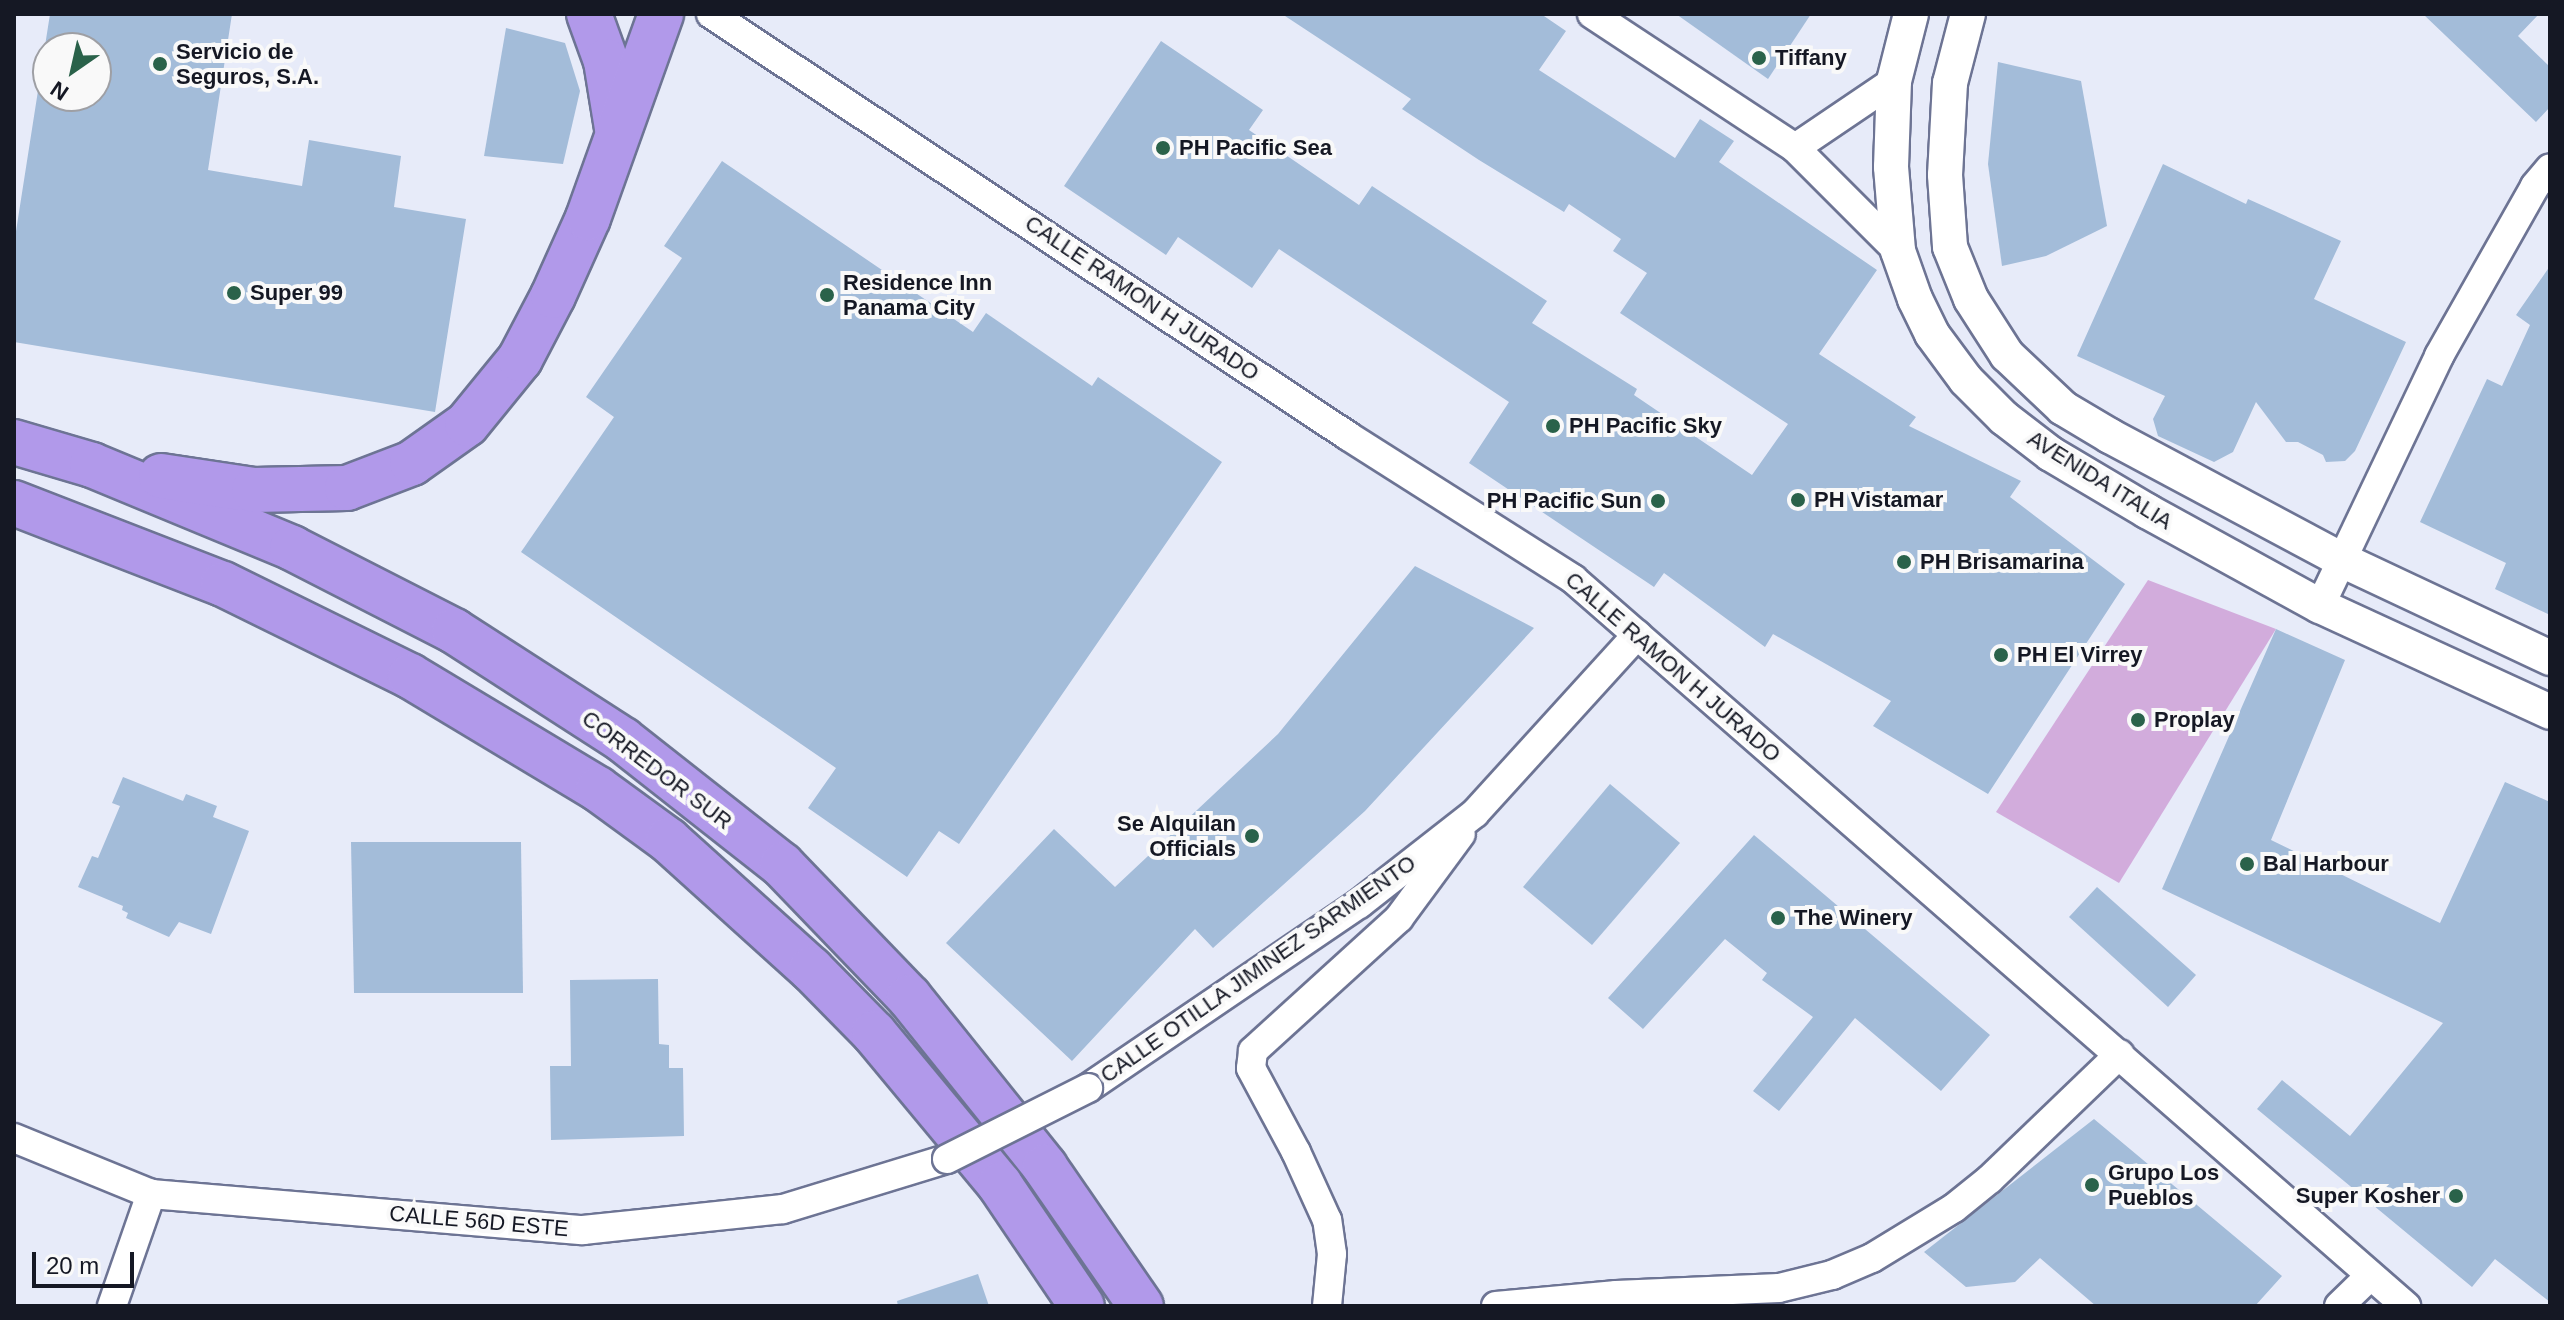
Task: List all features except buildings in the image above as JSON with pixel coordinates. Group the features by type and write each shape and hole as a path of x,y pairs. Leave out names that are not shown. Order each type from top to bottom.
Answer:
{"highway":[{"path":"589,14 606,61 618,130"},
{"path":"92,465 254,490 347,488 412,463 467,424 520,359 588,218 661,14"},
{"name":"CORREDOR SUR","path":"14,442 92,465 292,548 454,631 623,740 782,865 909,997 1045,1167 1141,1306"},
{"path":"14,503 223,584 410,676 598,789 668,840 811,969 874,1033 1000,1185 1082,1306"}],"street":[{"name":"CALLE RAMON H JURADO","path":"711,14 1348,436 1573,579 2406,1306"},
{"path":"1592,14 1795,148 1898,251"},
{"name":"AVENIDA ITALIA","path":"1911,14 1894,81 1891,167 1898,251 1915,299 1932,334 1966,380 2004,418 2051,454 2320,606 2550,712"},
{"name":"AVENIDA ITALIA","path":"1968,14 1950,83 1945,175 1950,247 1971,299 2007,355 2063,408 2220,497 2342,560 2550,658"},
{"path":"1795,148 1894,81"},
{"path":"2320,606 2439,356 2535,186 2550,168"},
{"name":"CALLE OTILLA JIMINEZ SARMIENTO","path":"947,1159 1088,1088 1359,904 1475,813 1637,635"},
{"path":"1327,1306 1332,1254 1327,1220 1296,1152 1251,1068 1253,1051 1399,918 1426,886 1475,813"},
{"path":"1496,1306 1616,1295 1779,1288 1832,1275 1872,1258 1954,1208 1990,1179 2120,1054"},
{"name":"CALLE 56D ESTE","path":"14,1138 151,1194 583,1230 783,1209 947,1159"},
{"path":"112,1306 151,1194"},
{"path":"2339,1306 2370,1276"}],"shaded area":[{"name":"Proplay","path":"2148,580 2276,629 2119,883 1996,812"}],"place":[{"name":"Tiffany","path":"1759,58"},
{"name":"Servicio de Seguros, S.A.","path":"160,64"},
{"name":"PH Pacific Sea","path":"1163,148"},
{"name":"Super 99","path":"234,293"},
{"name":"Residence Inn Panama City","path":"827,295"},
{"name":"PH Pacific Sky","path":"1553,426"},
{"name":"PH Vistamar","path":"1798,500"},
{"name":"PH Pacific Sun","path":"1658,501"},
{"name":"PH Brisamarina","path":"1904,562"},
{"name":"PH El Virrey","path":"2001,655"},
{"name":"Proplay","path":"2138,720"},
{"name":"Se Alquilan Officials","path":"1252,836"},
{"name":"Bal Harbour","path":"2247,864"},
{"name":"The Winery","path":"1778,918"},
{"name":"Grupo Los Pueblos","path":"2092,1185"},
{"name":"Super Kosher","path":"2456,1196"}]}
